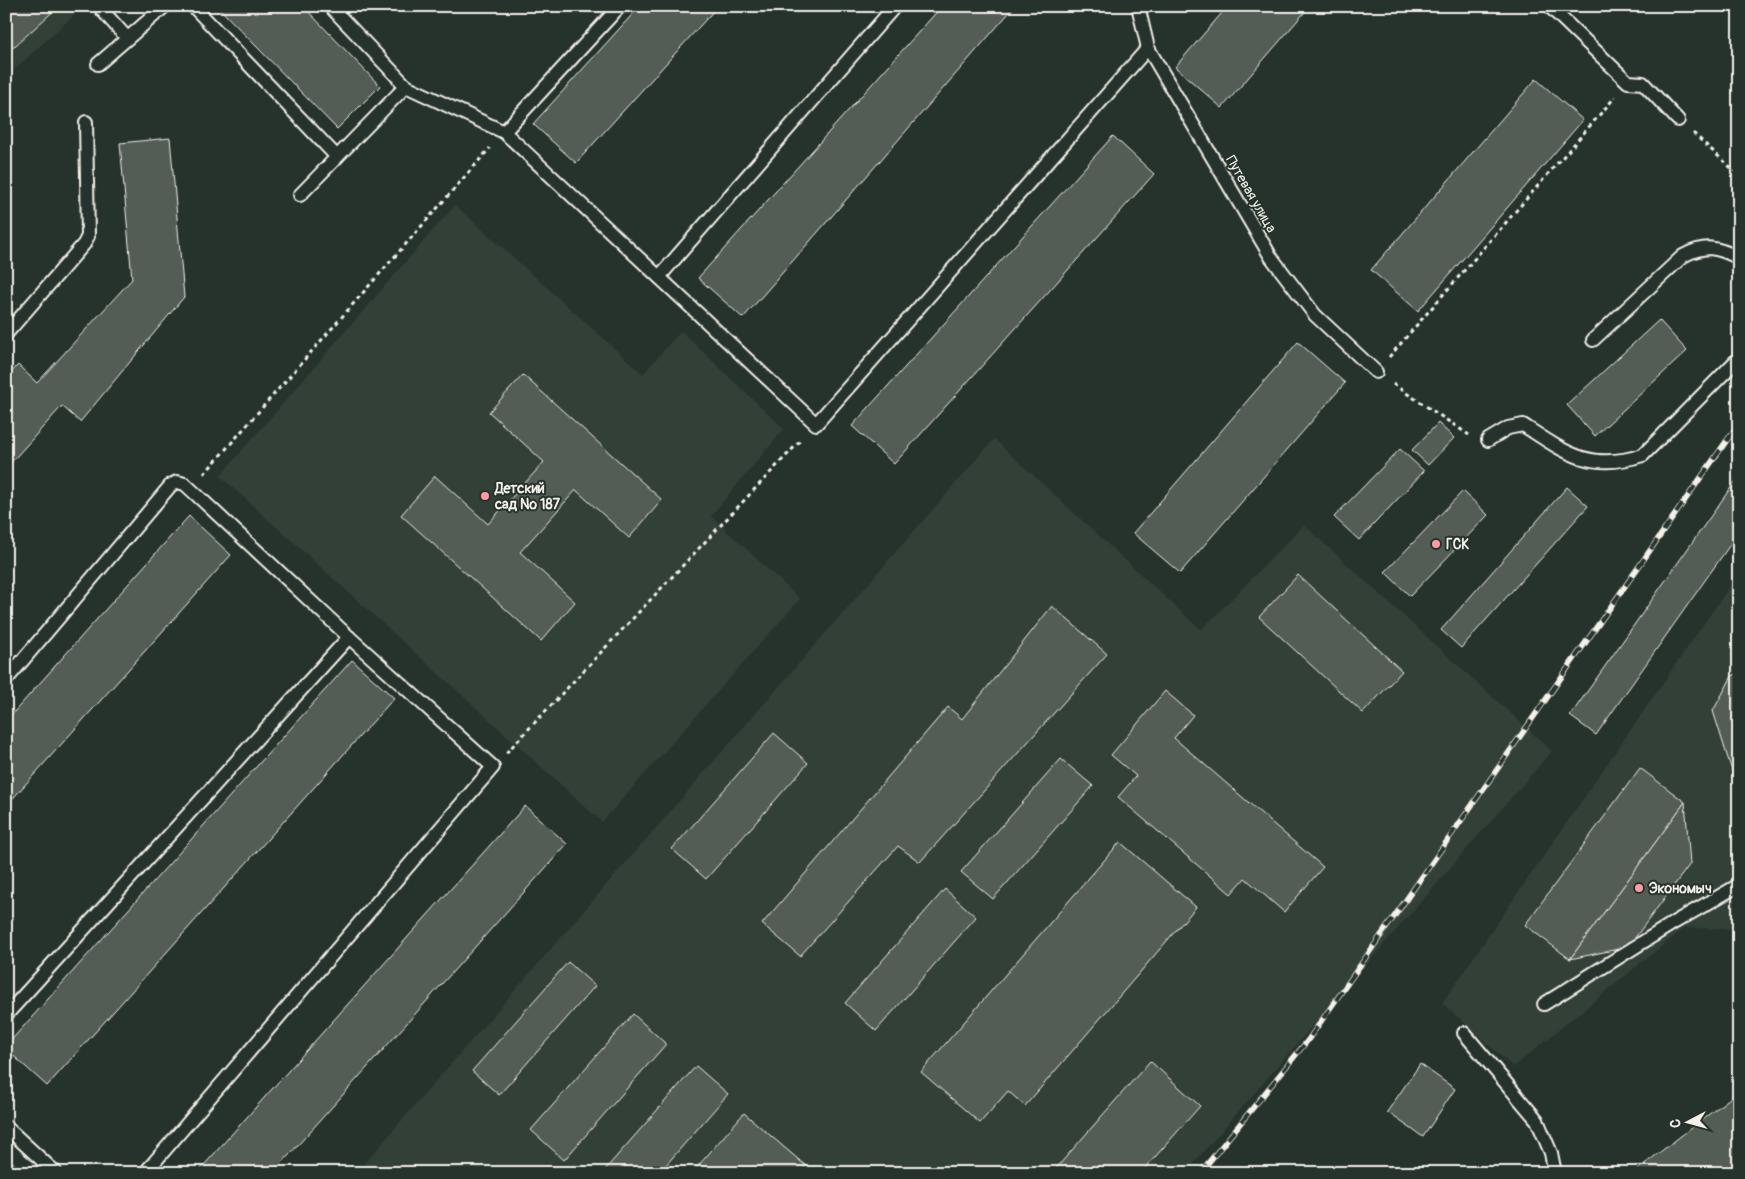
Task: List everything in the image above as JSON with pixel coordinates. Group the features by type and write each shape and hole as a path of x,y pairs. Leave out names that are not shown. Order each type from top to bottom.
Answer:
{"lane":[{"path":"98,64 165,6"},
{"path":"193,6 337,157"},
{"path":"330,6 406,86 504,132 816,424 1148,48"},
{"path":"504,132 620,6"},
{"path":"659,277 895,6"},
{"name":"Путевая улица","path":"1138,6 1148,48 1271,257 1315,315 1376,372"},
{"path":"1549,6 1628,82 1643,83 1678,120"},
{"path":"102,10 127,38"},
{"path":"300,194 406,86"},
{"path":"6,334 84,244 88,236 86,122"},
{"path":"1593,340 1683,256 1696,249 1710,248 1724,250 1739,258"},
{"path":"1488,440 1508,428 1523,425 1566,453 1591,460 1626,460 1643,455 1739,358"},
{"path":"6,680 171,485 178,482 185,484 349,637 493,767 145,1173"},
{"path":"6,1015 349,637"},
{"path":"1544,1004 1675,922 1739,885"},
{"path":"1464,1033 1537,1120 1551,1153 1555,1173"},
{"path":"6,1127 56,1173"}],"path":[{"path":"1488,440 1474,439 1376,372 1628,82"},
{"path":"1678,120 1739,175"},
{"path":"190,489 504,132"},
{"path":"493,767 816,424"}],"shaded area":[{"path":"6,6 84,6 6,77"},
{"name":"Детский сад № 187","path":"455,205 643,374 681,331 784,429 711,516 800,599 602,822 220,476"},
{"path":"994,439 1201,630 1304,525 1552,751 1185,1173 356,1173"},
{"path":"1734,580 1739,581 1739,929 1684,928 1513,1067 1442,1003"}],"building":[{"path":"7,6 59,6 6,54"},
{"path":"217,6 303,6 380,86 337,129"},
{"path":"640,6 718,6 576,163 533,124"},
{"path":"942,6 1015,6 743,318 698,278"},
{"path":"1228,6 1310,6 1222,108 1175,67"},
{"path":"1536,79 1583,120 1418,311 1371,270"},
{"path":"1113,136 1154,174 894,464 852,426"},
{"path":"170,138 184,297 80,422 62,406 6,468 6,378 18,365 37,383 132,279 120,143"},
{"path":"1659,320 1687,351 1595,436 1567,405"},
{"path":"1298,342 1345,383 1180,573 1133,533"},
{"path":"523,375 662,500 629,538 576,490 520,552 575,602 541,641 401,515 435,476 488,524 544,462 489,412"},
{"path":"1438,423 1454,438 1428,465 1412,450"},
{"path":"1400,449 1424,471 1359,540 1334,517"},
{"path":"1739,476 1739,532 1596,735 1570,716"},
{"path":"1567,487 1588,506 1461,648 1441,630"},
{"name":"ГСК","path":"1463,491 1488,515 1410,596 1385,572"},
{"path":"189,516 231,555 6,806 6,721"},
{"path":"1298,575 1402,671 1363,713 1259,617"},
{"path":"1052,606 1107,654 920,862 898,846 800,956 762,924 948,707 962,719"},
{"path":"352,660 394,698 47,1086 6,1049 6,1046"},
{"path":"1739,673 1739,793 1713,711 1732,676"},
{"path":"1165,691 1193,715 1174,738 1323,867 1284,912 1245,878 1231,894 1118,797 1136,776 1111,755"},
{"path":"774,733 808,763 706,879 672,849"},
{"path":"1061,759 1093,786 993,899 961,872"},
{"path":"1640,768 1685,802 1570,959 1525,925"},
{"path":"1685,802 1690,864 1628,947 1570,959"},
{"path":"525,806 567,844 273,1173 197,1173"},
{"path":"1120,842 1196,907 1025,1106 1008,1091 980,1123 921,1072"},
{"path":"945,889 976,917 876,1031 845,1003"},
{"path":"568,962 595,986 499,1095 472,1071"},
{"path":"633,1014 666,1044 564,1160 531,1130"},
{"path":"1150,1061 1200,1106 1141,1173 1052,1173"},
{"path":"1420,1064 1455,1089 1423,1137 1387,1112"},
{"path":"696,1066 728,1094 659,1173 602,1173"},
{"path":"1739,1091 1739,1173 1633,1173"},
{"path":"744,1113 806,1166 800,1173 692,1173"},
{"path":"6,1156 24,1173 6,1173"}],"railway":[{"path":"1200,1173 1308,1040 1739,423"}],"place":[{"name":"Детский сад № 187","path":"485,496"},
{"name":"ГСК","path":"1436,544"},
{"name":"Экономыч","path":"1639,888"}]}
